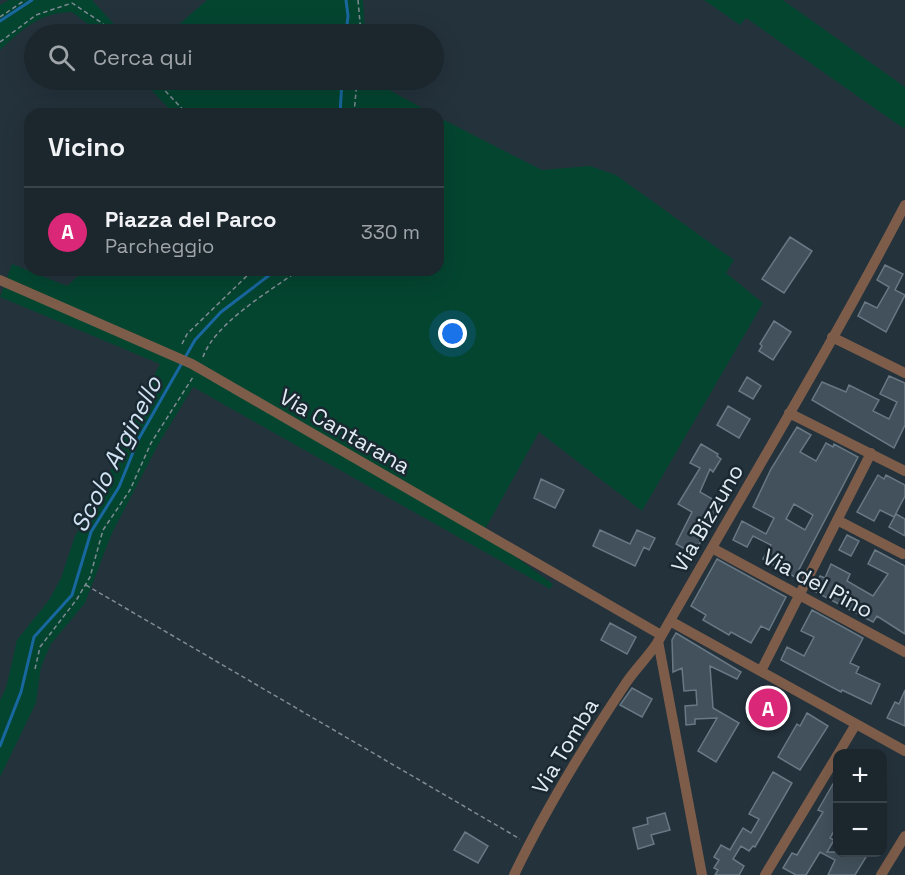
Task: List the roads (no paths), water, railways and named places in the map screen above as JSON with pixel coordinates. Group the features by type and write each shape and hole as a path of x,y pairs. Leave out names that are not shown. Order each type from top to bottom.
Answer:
{"street":[{"name":"Via Bizzuno","path":"659,638 867,278 905,205"},
{"name":"Via Cantarana","path":"0,280 199,368 659,638"},
{"path":"832,337 905,373"},
{"path":"789,413 905,471"},
{"path":"761,671 871,453"},
{"path":"837,520 903,554"},
{"name":"Via del Pino","path":"712,548 905,652"},
{"path":"670,621 905,751"},
{"path":"659,638 702,875"},
{"name":"Via Tomba","path":"514,875 529,844 627,682 659,638"},
{"path":"841,749 856,724"},
{"path":"765,875 833,762"},
{"path":"881,875 905,836"}],"waterway":[{"path":"0,21 32,0"},
{"name":"Scolo Arginello","path":"346,0 347,24"},
{"name":"Scolo Arginello","path":"340,108 341,90"},
{"name":"Scolo Arginello","path":"0,746 21,692 34,637 72,595 91,532 119,487 138,440 195,340 221,312 268,276"}],"place":[{"name":"Piazza del Parco","path":"768,708"}]}
